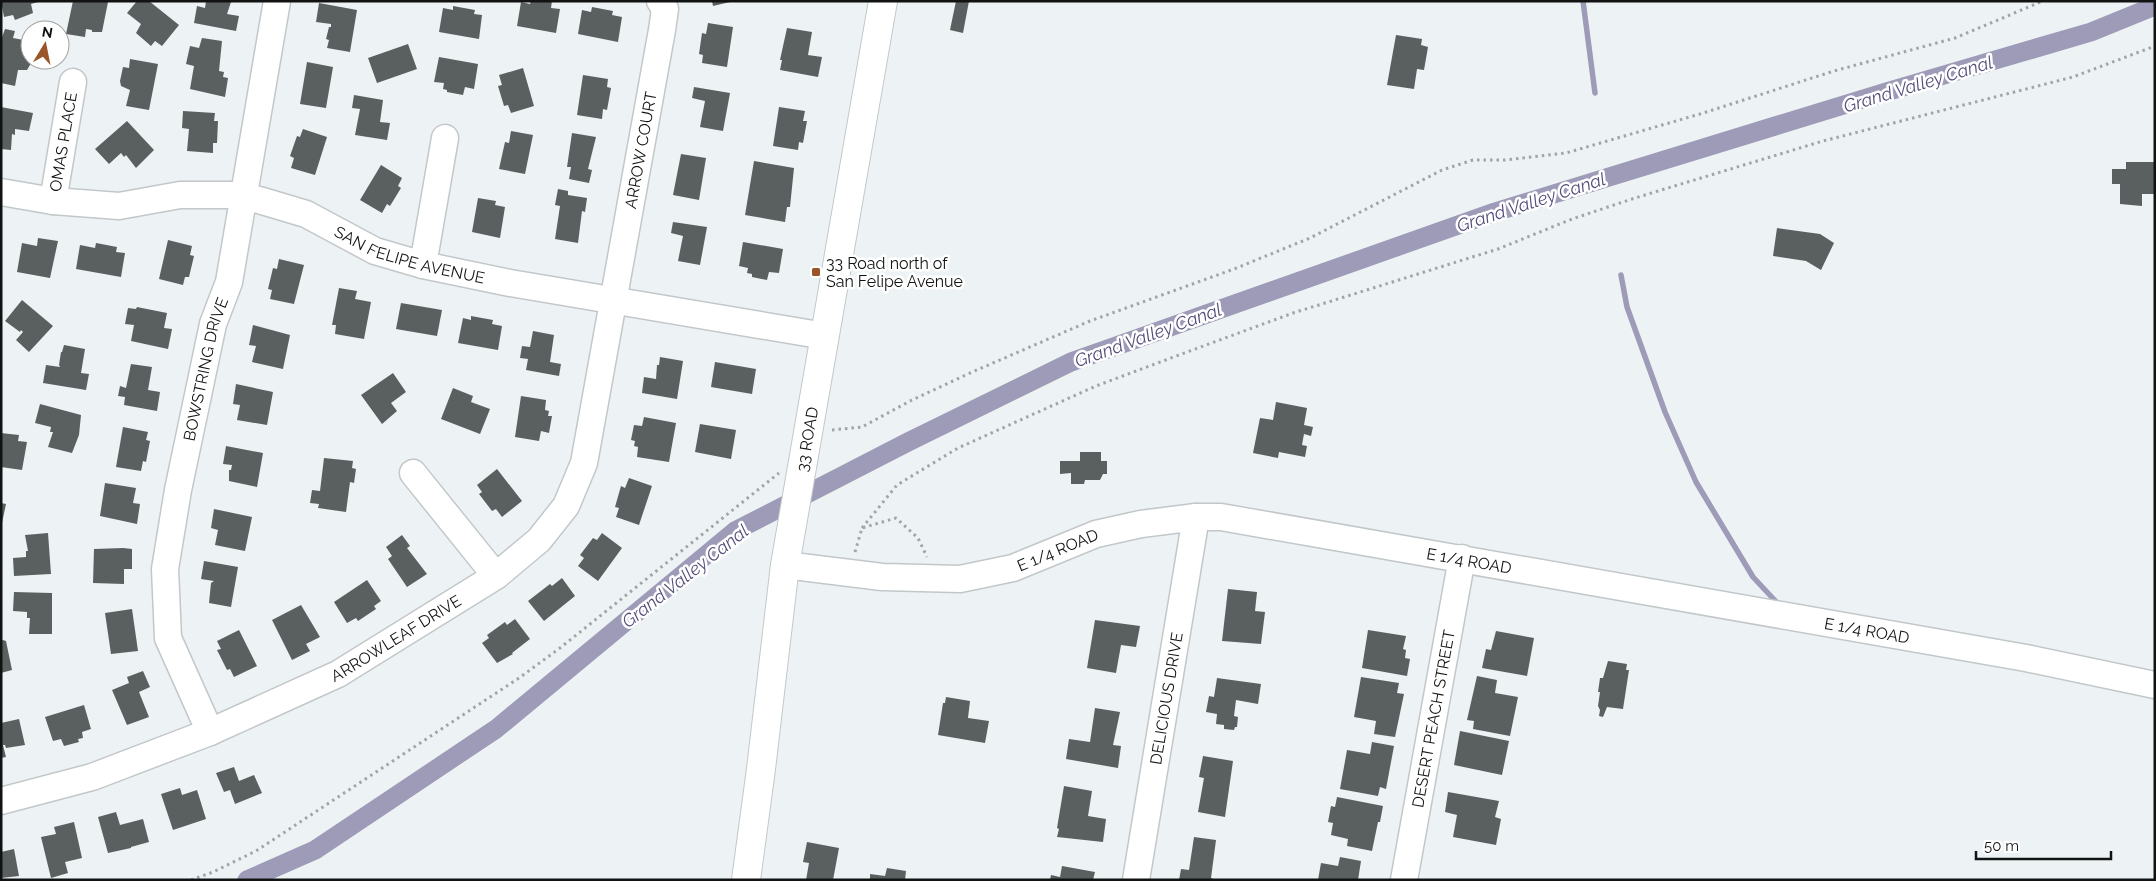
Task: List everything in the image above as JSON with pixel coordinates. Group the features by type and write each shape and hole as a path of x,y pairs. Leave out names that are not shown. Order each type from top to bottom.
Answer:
{"main road":[{"name":"33 ROAD","path":"746,880 785,565 883,1"}],"street":[{"name":"BOWSTRING DRIVE","path":"210,732 168,638 164,570 178,490 213,324 229,282 278,1"},
{"name":"ARROW COURT","path":"614,301 662,30 665,8 660,1"},
{"name":"OMAS PLACE","path":"53,200 72,82"},
{"path":"423,265 444,138"},
{"name":"SAN FELIPE AVENUE","path":"1,192 53,200 119,206 180,195 245,198 306,214 375,251 423,265 510,283 825,336"},
{"name":"ARROWLEAF DRIVE","path":"1,801 92,777 210,732 338,674 496,576 539,540 566,506 584,463 614,301"},
{"path":"413,473 496,576"},
{"name":"E 1/4 ROAD","path":"785,565 882,577 960,579 1013,568 1096,534 1141,524 1196,517 1221,517 2026,658 2155,685"},
{"name":"DELICIOUS DRIVE","path":"1136,880 1196,517"},
{"name":"DESERT PEACH STREET","path":"1404,880 1462,558"}],"path":[{"path":"806,446 834,428 862,427 912,400 970,373 1090,321 1310,238 1442,170 1473,160 1505,160 1566,153 1700,114 1834,71 1955,38 2043,1"},
{"path":"847,573 862,528 897,486 958,448 1080,393 1293,313 1498,249 1635,198 1823,141 2073,77 2155,46"},
{"path":"191,880 213,872 256,851 519,678 560,648 783,469"},
{"path":"862,528 896,518 918,538 937,578"}],"building":[{"path":"1,1 38,2 31,4 33,13 15,20 13,15 4,17"},
{"path":"73,1 108,2 102,32 92,32 92,30 86,29 85,37 70,35 69,20"},
{"path":"137,1 149,1 179,25 162,46 155,41 151,46 136,33 141,24 127,13"},
{"path":"206,1 231,2 227,14 239,16 236,31 194,23 197,6 205,8"},
{"path":"531,1 552,1 551,8 560,9 556,33 517,26 521,2 530,4"},
{"path":"712,1 730,1 730,2 713,6"},
{"path":"956,1 969,1 963,33 950,30"},
{"path":"319,3 357,10 350,52 327,48 329,40 326,39 331,24 316,22"},
{"path":"453,6 475,10 474,14 482,15 479,39 439,32 443,8 453,10"},
{"path":"592,7 613,11 612,15 622,17 618,42 578,34 582,10 591,12"},
{"path":"708,23 733,27 727,67 702,63 703,55 699,54 702,33 706,34"},
{"path":"787,28 812,32 808,55 822,57 818,77 780,70 782,60 780,60"},
{"path":"5,29 15,31 13,38 20,39 20,70 18,70 15,86 1,83 1,40"},
{"path":"1396,35 1422,39 1421,45 1428,47 1424,70 1417,69 1414,89 1387,85"},
{"path":"202,38 222,41 219,71 224,72 223,77 228,78 225,97 190,89 194,66 186,64 190,46 199,48"},
{"path":"408,44 417,69 377,83 368,58"},
{"path":"439,57 478,64 474,89 465,87 463,95 447,92 447,90 443,89 444,83 434,82"},
{"path":"130,59 158,64 149,110 126,106 130,90 121,86 120,81 123,67 129,68"},
{"path":"307,62 333,67 326,108 300,104"},
{"path":"523,68 534,106 511,113 508,105 504,106 498,86 502,85 499,75"},
{"path":"583,75 608,79 607,87 611,88 607,110 603,109 602,119 577,115"},
{"path":"694,87 730,93 723,131 700,127 705,101 692,98"},
{"path":"354,95 383,100 380,122 390,123 387,140 355,135 360,109 352,108"},
{"path":"1,107 33,113 29,131 15,129 15,135 12,134 11,150 1,149"},
{"path":"779,107 805,111 803,121 807,121 803,143 799,142 798,150 773,146"},
{"path":"183,111 215,113 214,121 218,121 217,143 213,143 213,153 187,151 189,129 182,128"},
{"path":"127,121 154,150 136,168 126,155 124,157 121,153 109,164 95,149"},
{"path":"303,129 327,137 315,175 291,168 294,158 290,156 297,136 300,137"},
{"path":"511,131 533,135 525,174 499,169 505,142 509,143"},
{"path":"572,133 596,137 588,169 592,170 589,183 569,179 571,167 567,167"},
{"path":"681,154 706,158 699,200 673,195"},
{"path":"754,161 794,168 790,207 787,207 785,222 745,215"},
{"path":"2126,162 2155,162 2155,194 2142,194 2142,206 2120,204 2120,184 2112,184 2112,169 2126,169"},
{"path":"381,165 402,178 398,186 401,188 390,206 387,204 382,213 360,200"},
{"path":"558,189 568,191 568,195 587,198 585,212 582,211 578,243 555,239 560,206 555,205"},
{"path":"478,198 496,201 495,205 505,207 500,238 472,232"},
{"path":"673,222 707,227 700,265 678,261 683,236 671,233"},
{"path":"1777,228 1820,234 1834,243 1821,270 1806,261 1773,256"},
{"path":"38,238 58,241 50,278 17,272 22,243 37,246"},
{"path":"168,240 192,246 190,255 194,256 189,277 185,277 183,285 159,279"},
{"path":"743,242 783,249 779,273 769,272 767,280 752,277 752,274 747,273 748,268 739,266"},
{"path":"96,243 117,247 116,252 125,253 121,277 76,269 80,245 95,248"},
{"path":"279,259 304,265 294,304 270,299 272,290 268,289 273,268 277,269"},
{"path":"339,288 357,291 355,299 371,302 364,339 335,334 336,325 332,325"},
{"path":"22,300 53,326 29,352 16,340 23,332 21,330 20,332 5,321"},
{"path":"401,303 442,310 437,336 396,329"},
{"path":"137,307 167,313 164,328 172,329 168,349 131,341 134,325 125,324 128,308 136,309"},
{"path":"471,316 493,320 492,324 502,326 498,350 458,343 463,318 471,320"},
{"path":"253,325 290,335 283,369 252,362 256,346 249,345"},
{"path":"533,331 554,335 550,362 561,364 559,376 526,370 528,359 520,358 522,346 530,347"},
{"path":"64,345 85,349 81,373 89,374 86,390 43,383 46,365 60,367 61,352"},
{"path":"660,357 683,361 677,399 642,393 644,377 656,379 657,365 659,365"},
{"path":"715,362 756,369 752,394 711,387"},
{"path":"131,364 152,367 148,390 160,392 157,411 124,405 125,397 118,396 120,386 126,388"},
{"path":"393,373 406,392 391,403 397,411 382,424 361,395"},
{"path":"236,384 273,392 267,425 237,420 240,405 233,404"},
{"path":"453,388 473,396 471,402 490,409 480,434 441,419"},
{"path":"521,396 546,400 545,410 549,411 548,416 552,416 549,433 541,431 539,441 515,437"},
{"path":"1276,402 1307,408 1304,425 1313,427 1311,436 1304,434 1302,445 1307,446 1305,457 1279,452 1278,458 1253,453 1260,418 1273,420"},
{"path":"40,404 81,415 79,435 72,453 48,447 53,432 50,432 51,427 35,423"},
{"path":"644,417 676,423 669,462 637,457 638,447 634,446 635,441 631,440 634,425 642,426"},
{"path":"700,424 736,430 731,459 695,452"},
{"path":"123,427 148,432 146,440 150,441 146,462 143,461 141,471 116,467"},
{"path":"1,433 19,435 18,441 27,442 22,470 1,467"},
{"path":"226,446 263,453 257,487 229,481 229,470 231,470 232,465 223,464"},
{"path":"1080,452 1101,452 1101,461 1107,461 1107,474 1103,474 1100,480 1085,480 1084,484 1071,484 1071,473 1060,474 1060,461 1080,461"},
{"path":"324,458 353,461 352,468 356,469 354,483 350,482 346,512 318,508 319,504 310,503 312,490 320,491"},
{"path":"497,469 522,501 502,517 496,509 492,511 479,494 482,492 477,485"},
{"path":"629,478 652,486 639,525 616,517 619,508 615,507 621,486 625,488"},
{"path":"105,483 136,488 133,503 140,504 137,524 100,516"},
{"path":"1,503 6,504 2,523 1,523"},
{"path":"214,509 252,517 245,551 215,545 218,530 211,528"},
{"path":"48,533 51,574 14,576 13,558 26,557 26,551 28,551 25,535"},
{"path":"602,533 622,548 598,581 578,566 584,558 580,555 593,538 597,540"},
{"path":"402,535 410,546 407,548 427,574 407,587 388,559 392,556 386,547"},
{"path":"94,549 132,549 132,569 124,569 124,584 93,583"},
{"path":"204,561 238,567 231,607 209,603 211,583 214,581 201,579"},
{"path":"562,578 575,596 544,621 528,601 550,584 552,586"},
{"path":"367,580 381,601 374,606 376,609 358,621 356,618 347,623 334,602"},
{"path":"1228,589 1257,592 1255,611 1265,612 1261,644 1222,641"},
{"path":"14,592 52,593 52,634 29,634 30,618 27,618 27,612 13,611"},
{"path":"301,605 320,637 306,644 310,651 292,660 272,620"},
{"path":"132,609 138,651 111,654 105,613"},
{"path":"515,619 530,639 513,654 497,663 482,643 489,638 487,635 505,622 507,625"},
{"path":"1095,620 1140,626 1136,647 1121,645 1116,673 1087,668"},
{"path":"239,630 257,666 234,677 230,669 227,670 217,650 221,649 217,641"},
{"path":"1368,630 1406,636 1403,649 1406,650 1405,658 1410,659 1407,676 1362,668"},
{"path":"1496,631 1534,638 1527,676 1482,668 1486,649 1491,650"},
{"path":"1,641 6,641 12,670 1,673"},
{"path":"1608,661 1627,664 1626,670 1629,670 1623,709 1607,707 1603,717 1599,716 1600,692 1598,692 1600,678 1603,678"},
{"path":"143,671 150,687 139,692 149,717 127,725 112,690 129,683 127,677"},
{"path":"1477,676 1497,680 1495,693 1518,697 1510,736 1473,729 1474,721 1467,720"},
{"path":"1361,677 1399,683 1397,693 1404,694 1395,737 1374,734 1376,721 1354,717"},
{"path":"1217,678 1261,684 1258,704 1236,700 1234,716 1238,717 1237,727 1234,730 1224,729 1224,725 1216,724 1217,714 1206,712 1209,696 1214,697"},
{"path":"946,697 970,701 968,718 989,721 985,743 938,735 943,703 945,703"},
{"path":"84,705 91,729 82,732 83,738 78,739 79,742 64,746 61,739 53,741 45,717"},
{"path":"1095,708 1120,712 1113,745 1121,746 1118,768 1066,759 1069,739 1090,742"},
{"path":"19,719 25,745 6,748 3,745 6,757 1,758 1,723"},
{"path":"1460,731 1509,741 1502,775 1454,765"},
{"path":"1372,742 1394,746 1386,789 1380,787 1378,796 1340,789 1347,750 1370,754"},
{"path":"1203,756 1233,761 1225,817 1198,812 1204,778 1199,777"},
{"path":"234,767 239,781 254,775 262,793 235,804 230,790 224,792 216,773"},
{"path":"1064,786 1092,791 1088,816 1106,819 1103,842 1057,837"},
{"path":"180,788 182,795 197,790 206,819 173,830 161,794"},
{"path":"1448,792 1499,801 1495,817 1501,819 1496,845 1453,837 1457,815 1445,812"},
{"path":"1337,797 1383,806 1372,851 1347,846 1348,839 1331,835 1333,823 1328,822 1331,806 1335,807"},
{"path":"116,812 120,825 143,819 149,842 108,853 98,817"},
{"path":"74,822 82,858 65,862 68,873 51,878 41,837 56,834 54,827"},
{"path":"1194,837 1216,840 1211,878 1216,880 1179,880 1181,869 1189,870"},
{"path":"807,842 839,848 833,880 806,880 809,863 803,862"},
{"path":"14,849 19,876 1,878 1,852"},
{"path":"1340,857 1361,861 1358,880 1318,880 1321,863 1338,866"},
{"path":"1062,866 1095,872 1093,880 1050,880 1051,875 1060,877"},
{"path":"887,868 906,871 905,880 870,880 870,874 885,876"}],"waterway":[{"path":"1583,1 1595,93"},
{"name":"Grand Valley Canal","path":"247,880 315,850 496,729 735,531 908,442 1071,362 1495,212 1886,92 2091,32 2155,6"},
{"path":"1621,275 1627,307 1665,412 1696,482 1753,577 1780,606"}],"place":[{"name":"33 Road north of San Felipe Avenue","path":"816,272"}]}
